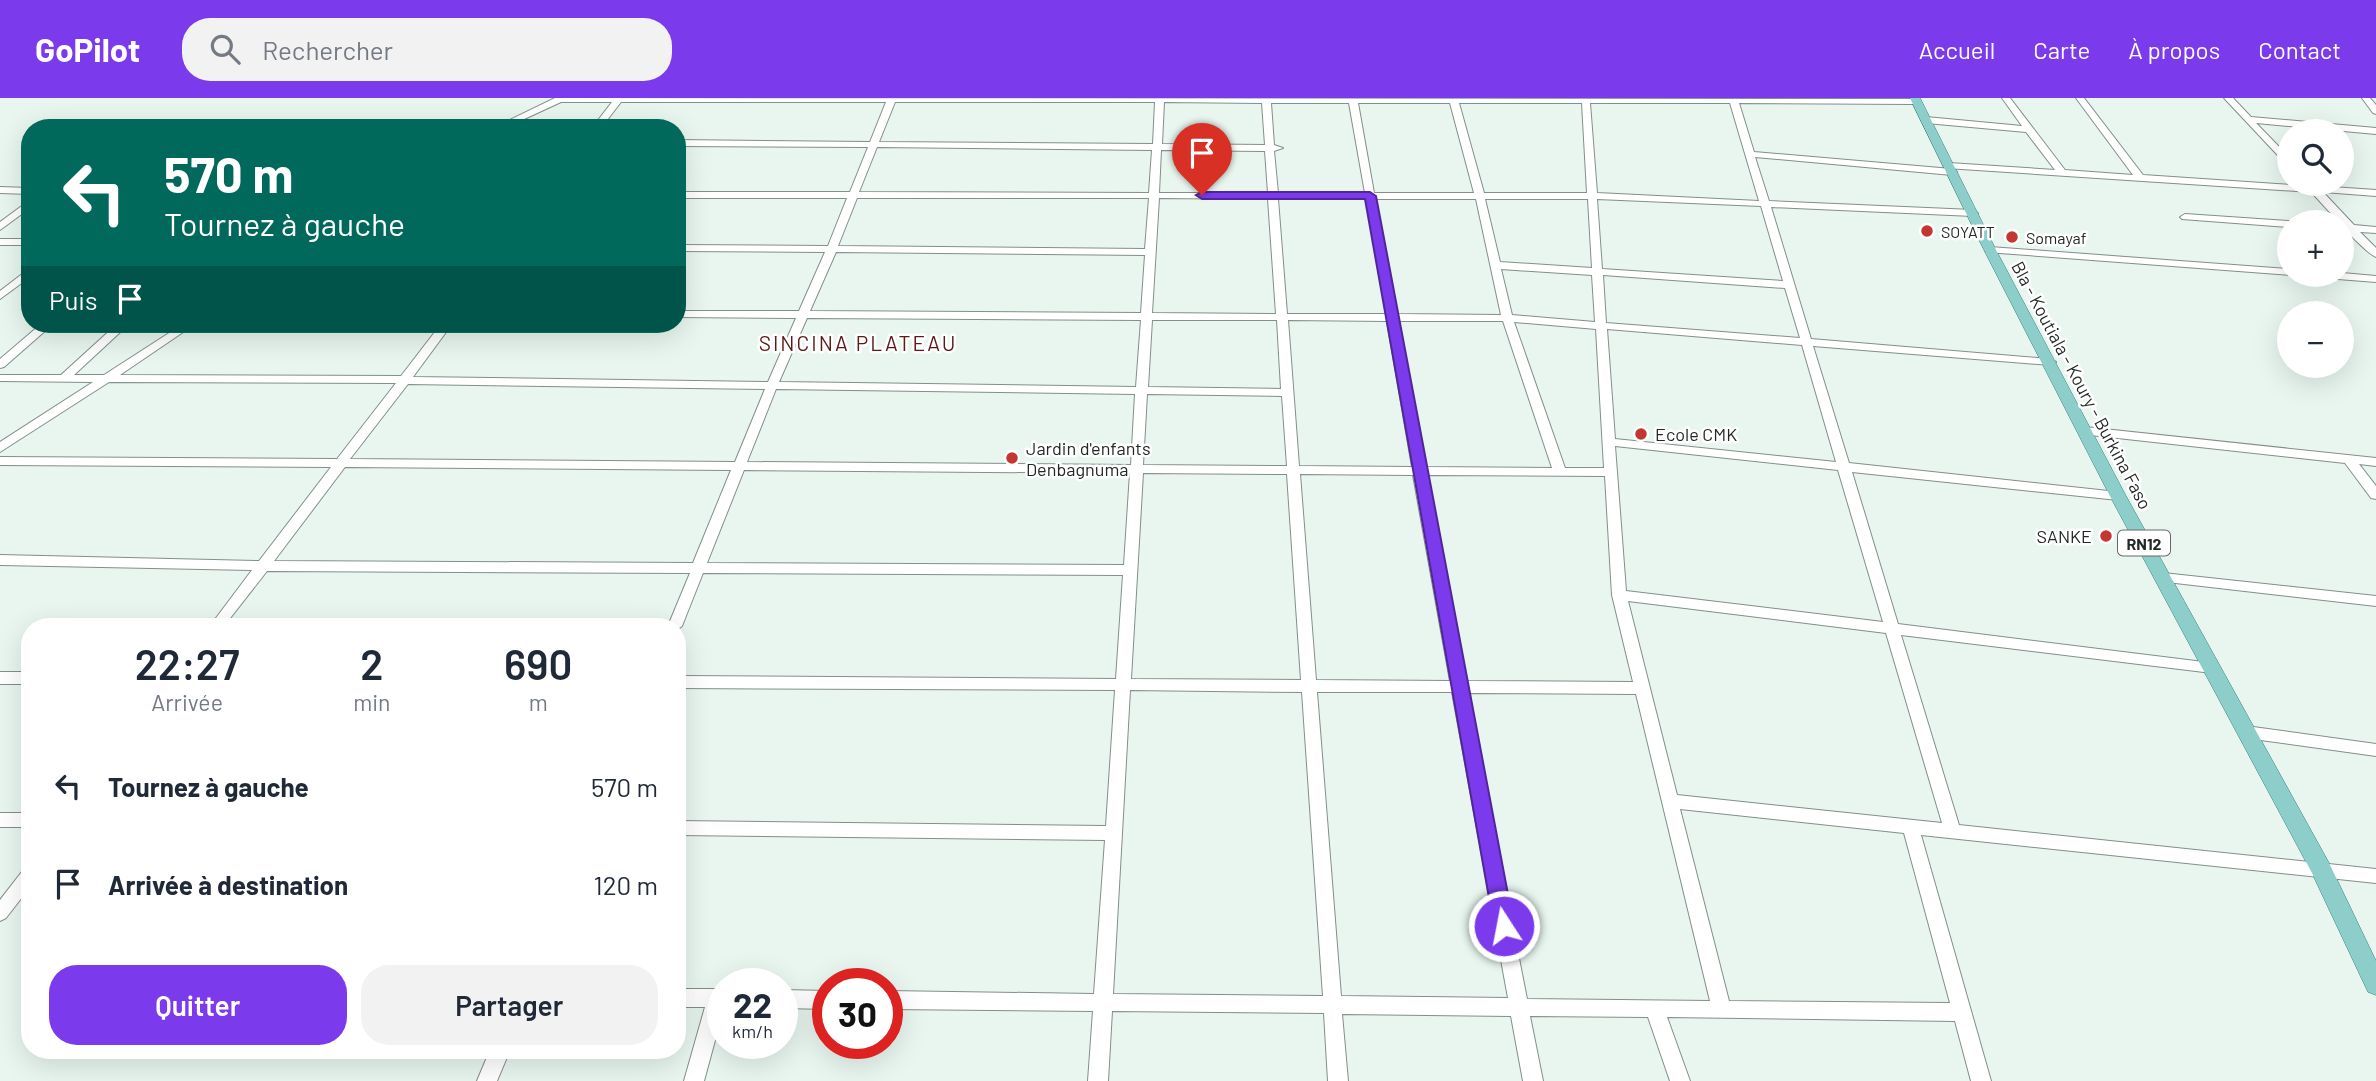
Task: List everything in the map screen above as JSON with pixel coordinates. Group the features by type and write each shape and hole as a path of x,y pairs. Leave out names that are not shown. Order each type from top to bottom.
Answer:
{"main road":[{"name":"Bla - Koutiala - Koury - Burkina Faso","path":"1915,99 2118,496 2321,869 2376,985"}],"street":[{"path":"2006,98 2061,172"},
{"path":"2080,98 2139,177"},
{"path":"2228,98 2277,150"},
{"path":"2366,98 2376,111"},
{"path":"517,119 560,99 1915,99"},
{"path":"603,119 618,99"},
{"path":"678,618 892,99"},
{"path":"1098,1081 1160,99"},
{"path":"1453,99 1480,196 1507,318 1560,471"},
{"path":"1734,99 1953,831"},
{"path":"1266,100 1274,148 1273,196 1338,1081"},
{"path":"1353,100 1533,1081"},
{"path":"1586,101 1619,595 1722,1010"},
{"path":"2247,119 2376,131"},
{"path":"1926,120 2028,129"},
{"path":"686,144 1274,148"},
{"path":"1750,154 1951,169 2061,172 2277,184"},
{"path":"0,190 21,191"},
{"path":"2354,191 2376,193"},
{"path":"686,195 1592,196 1973,213"},
{"path":"2319,196 2331,210"},
{"path":"0,227 21,211"},
{"path":"2185,217 2277,223"},
{"path":"2354,229 2376,230"},
{"path":"2354,235 2376,254"},
{"path":"0,242 21,242"},
{"path":"686,247 1150,252"},
{"path":"1990,250 2277,271"},
{"path":"1495,265 1790,285"},
{"path":"2354,277 2376,279"},
{"path":"0,296 21,278"},
{"path":"0,281 21,281"},
{"path":"686,314 1507,318 2050,362"},
{"path":"0,365 37,333"},
{"path":"63,379 113,333"},
{"path":"0,448 177,333"},
{"path":"223,618 441,333"},
{"path":"0,378 407,380 1288,393"},
{"path":"2085,431 2376,461"},
{"path":"1609,442 2118,496"},
{"path":"2349,459 2376,495"},
{"path":"0,461 1611,472"},
{"path":"0,560 263,565 1129,570"},
{"path":"2163,578 2376,601"},
{"path":"1619,595 2212,668"},
{"path":"0,678 21,678"},
{"path":"686,682 1642,688"},
{"path":"2246,732 2376,750"},
{"path":"1670,802 2376,876"},
{"path":"0,820 21,820"},
{"path":"1911,827 1980,1081"},
{"path":"686,828 1114,833"},
{"path":"0,913 21,886"},
{"path":"686,998 707,998"},
{"path":"903,1000 1962,1012"},
{"path":"1655,1010 1680,1081"},
{"path":"694,1081 707,1040"},
{"path":"487,1081 496,1059"}],"place":[{"name":"SOYATT","path":"1927,231"},
{"name":"Somayaf","path":"2012,237"},
{"name":"Ecole CMK","path":"1641,434"},
{"name":"Jardin d'enfants Denbagnuma","path":"1012,458"},
{"name":"SANKE","path":"2106,536"}],"district":[{"name":"SINCINA PLATEAU","path":"858,342"}],"route":[{"path":"1202,195 1370,196 1504,926"}]}
